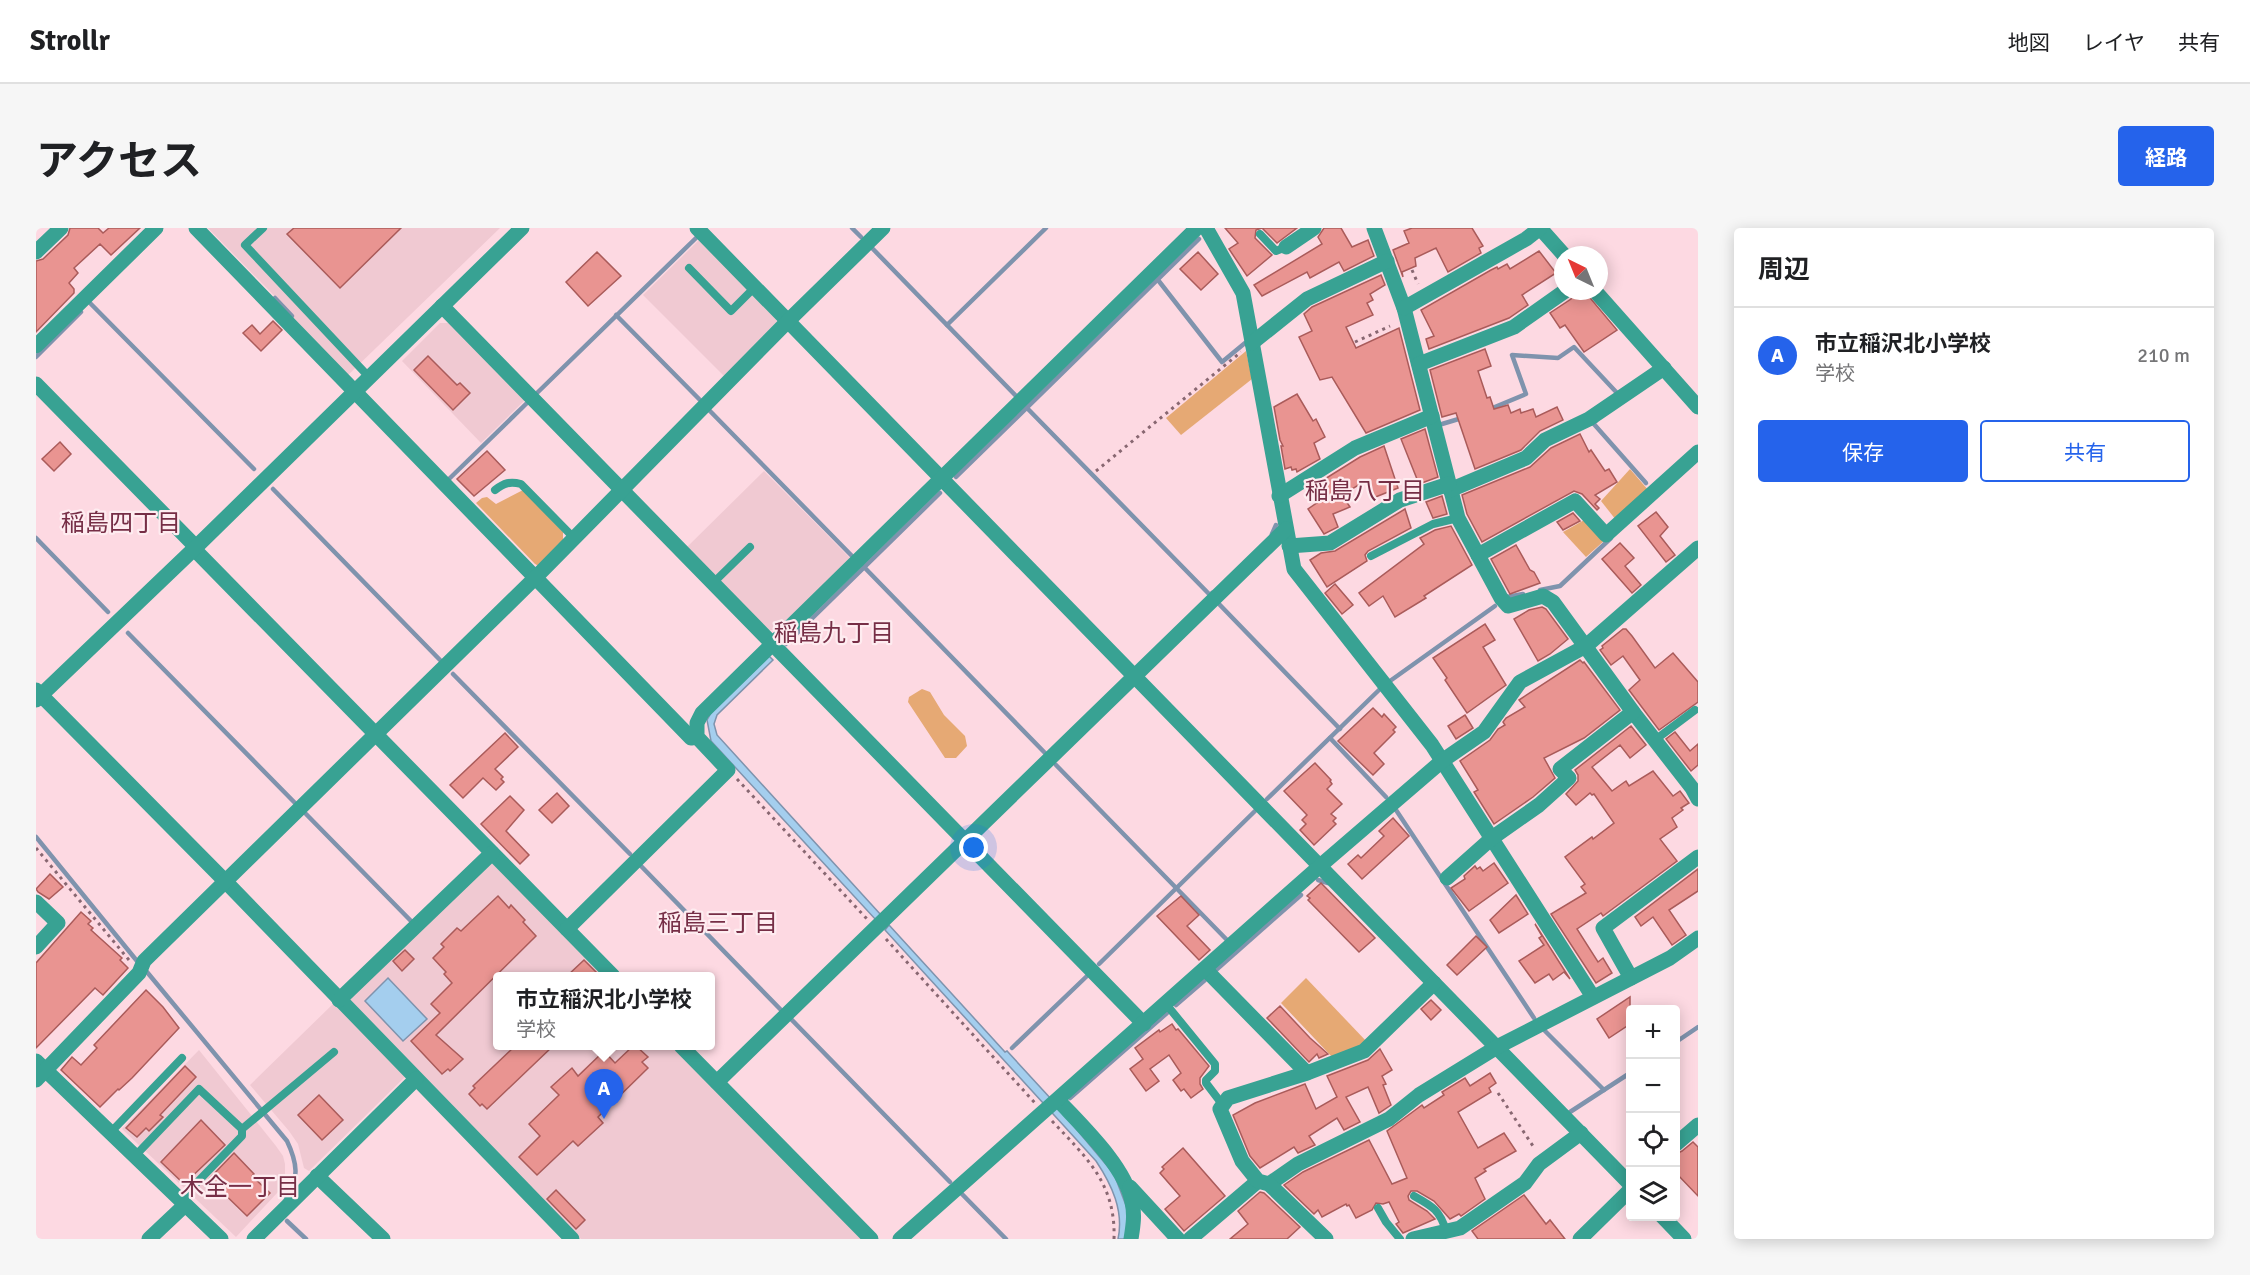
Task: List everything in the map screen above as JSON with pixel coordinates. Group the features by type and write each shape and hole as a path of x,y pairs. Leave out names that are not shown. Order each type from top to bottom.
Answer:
{"street":[{"path":"36,252 61,228"},
{"path":"36,346 156,228"},
{"path":"196,228 691,738 697,737"},
{"path":"522,228 195,548 38,695 225,881 565,1237"},
{"path":"697,228 1626,1180"},
{"path":"221,1239 110,1132 39,1071 139,973 144,961 536,577 883,228"},
{"path":"567,929 728,770 697,737 697,723 702,712 1197,228"},
{"path":"1206,228 1243,293 1294,569 1442,761 1593,997"},
{"path":"1286,247 1314,228"},
{"path":"1374,228 1404,308 1458,518 1501,598 1508,606 1543,596 1553,602 1633,712 1696,790"},
{"path":"1404,308 1526,239 1540,228 1556,246"},
{"path":"1252,343 1307,299 1387,261"},
{"path":"1419,364 1514,327 1554,299"},
{"path":"1603,300 1698,407"},
{"path":"442,306 1144,1024"},
{"path":"1288,546 1330,543 1400,500 1450,487 1526,458 1545,440 1589,419 1664,368"},
{"path":"36,384 609,972"},
{"path":"1279,496 1354,448 1432,416"},
{"path":"1478,555 1575,501 1606,535 1698,452"},
{"path":"717,1082 1286,529"},
{"path":"900,1239 1320,866 1442,761 1484,732 1520,682 1586,646 1698,548"},
{"path":"1447,878 1492,838 1569,778 1560,769 1633,712"},
{"path":"339,1000 492,853"},
{"path":"1631,978 1603,928 1698,856"},
{"path":"36,902 58,923 36,947"},
{"path":"1190,1239 1263,1183 1389,1119 1419,1095 1497,1047 1670,958 1698,938"},
{"path":"1205,969 1307,1073"},
{"path":"1320,1237 1242,1161 1222,1118 1220,1109 1222,1104 1228,1098 1307,1073 1364,1051 1434,983"},
{"path":"685,1050 871,1239"},
{"path":"254,1239 416,1079"},
{"path":"1051,1106 1104,1150 1120,1176 1132,1200 1134,1219 1131,1239"},
{"path":"1680,1141 1698,1125"},
{"path":"1413,1239 1458,1233 1525,1183 1543,1161 1581,1133"},
{"path":"317,1176 383,1239"},
{"path":"1120,1176 1178,1239"},
{"path":"1580,1239 1626,1194"},
{"path":"149,1239 183,1202"},
{"path":"1667,1221 1684,1239"}],"lane":[{"path":"263,228 245,245 369,377"},
{"path":"1260,234 1276,251 1286,247"},
{"path":"689,268 731,311 755,287"},
{"path":"495,490 502,484 513,482 521,484 574,538"},
{"path":"1371,556 1433,524 1458,518"},
{"path":"713,584 750,547"},
{"path":"1655,740 1695,710"},
{"path":"1166,1004 1215,1064 1215,1071 1206,1083 1222,1104"},
{"path":"242,1129 334,1052"},
{"path":"110,1132 182,1058"},
{"path":"135,1156 199,1089 242,1129 242,1136 183,1202"},
{"path":"1414,1196 1434,1207 1458,1233"},
{"path":"1378,1208 1386,1222 1401,1239"}],"path":[{"path":"1355,342 1390,327"},
{"path":"1096,471 1252,343"},
{"path":"728,770 876,928 1051,1106 1099,1174 1114,1212 1114,1239"},
{"path":"36,848 139,973"},
{"path":"1498,1093 1543,1161"}],"shaded area":[{"path":"208,228 500,228 346,377 290,318 293,315"},
{"path":"700,239 775,315 777,322 776,327 726,378 643,295"},
{"path":"440,323 450,323 525,400 481,443 402,361"},
{"path":"1246,351 1252,379 1181,435 1166,418"},
{"path":"1630,469 1649,491 1616,520 1601,501"},
{"path":"764,471 851,559 777,630 767,630 686,548"},
{"path":"523,490 563,532 563,545 541,567 535,564 476,503 487,497 496,504"},
{"path":"1586,519 1605,540 1586,557 1563,532"},
{"path":"922,689 930,692 944,715 965,736 967,746 956,758 945,758 908,702 909,697"},
{"path":"492,863 600,972 493,972 493,1050 676,1050 861,1239 581,1239 347,999"},
{"path":"1306,978 1367,1042 1333,1058 1281,1003"},
{"path":"335,1002 407,1075 309,1171 304,1168 298,1144 250,1085"},
{"path":"199,1050 276,1146 285,1164 285,1179 278,1192 236,1237 122,1129"}],"water":[{"path":"769,656 773,660 717,715 714,724 717,735 881,915 876,920 711,741 707,720 711,713"},
{"path":"889,925 1052,1100 1114,1174 1130,1216 1126,1239 1118,1239 1118,1208 1107,1179 1096,1161 885,930"},
{"path":"388,978 427,1019 403,1041 365,1001"}],"building":[{"path":"70,228 98,228 103,233 109,228 140,228 111,255 100,244 74,268 78,273 69,283 74,293 36,332 36,261 43,259 68,235"},
{"path":"294,228 401,228 340,288 287,234"},
{"path":"1225,228 1262,228 1256,230 1255,238 1272,255 1247,276 1229,249 1238,243"},
{"path":"1262,228 1297,228 1277,243"},
{"path":"1324,228 1341,228 1352,247 1368,240 1374,256 1344,271 1339,262 1310,278 1307,272 1262,296 1254,285 1322,244 1318,237"},
{"path":"1412,228 1472,228 1483,246 1479,248 1481,253 1448,272 1436,248 1415,258 1416,266 1402,272 1403,277 1393,250 1409,243 1404,231"},
{"path":"1539,251 1554,270 1554,274 1522,295 1528,305 1509,318 1429,349 1426,339 1434,336 1421,310 1497,267 1498,269 1507,264 1510,269"},
{"path":"597,252 621,276 588,306 566,282"},
{"path":"1198,252 1218,274 1201,290 1180,269"},
{"path":"1381,275 1385,285 1370,294 1373,300 1367,303 1373,315 1346,327 1356,348 1399,328 1420,410 1366,433 1332,377 1320,380 1299,337 1312,331 1304,314 1312,307"},
{"path":"1570,300 1592,300 1617,330 1584,352 1565,325 1560,328 1550,313"},
{"path":"273,321 282,330 261,351 243,333 252,325 260,334"},
{"path":"1485,349 1491,366 1478,371 1487,398 1490,397 1494,409 1508,405 1511,413 1520,409 1521,413 1533,409 1536,417 1557,407 1563,420 1540,431 1521,450 1475,469 1456,413 1442,417 1430,370"},
{"path":"428,356 457,385 460,383 470,393 453,410 414,370"},
{"path":"1297,394 1313,421 1316,419 1325,437 1314,443 1320,459 1297,472 1291,467 1285,469 1281,446 1283,446 1274,407"},
{"path":"1425,429 1438,477 1419,484 1401,439"},
{"path":"1580,434 1589,452 1591,450 1605,471 1609,469 1617,482 1595,495 1600,499 1595,504 1599,508 1597,510 1582,494 1574,491 1482,542 1467,514 1462,495 1530,467 1551,448"},
{"path":"60,442 71,454 54,471 42,459"},
{"path":"1384,446 1398,488 1373,498 1365,481 1342,495 1350,507 1333,514 1338,527 1324,534 1308,509 1321,500 1312,487 1360,457"},
{"path":"487,451 505,470 474,496 457,479"},
{"path":"1442,496 1447,514 1433,518 1426,502"},
{"path":"1405,509 1411,528 1368,551 1365,555 1367,561 1327,587 1310,560 1321,553 1335,551"},
{"path":"1656,512 1668,527 1660,536 1675,555 1666,562 1638,526"},
{"path":"1573,513 1580,521 1563,530 1557,522"},
{"path":"1451,526 1472,565 1395,617 1383,596 1369,606 1359,593 1424,544 1420,538 1435,530"},
{"path":"1620,543 1634,558 1625,566 1641,585 1632,593 1602,559"},
{"path":"1516,545 1540,583 1510,594 1491,559"},
{"path":"1335,584 1353,605 1342,614 1325,593"},
{"path":"1542,607 1546,609 1568,639 1538,661 1514,619 1529,610"},
{"path":"1485,624 1495,640 1483,647 1506,685 1467,713 1433,658"},
{"path":"1623,629 1626,629 1632,636 1655,668 1673,653 1698,682 1698,702 1659,730 1629,690 1640,680 1623,656 1611,665 1600,650"},
{"path":"1580,660 1584,662 1620,710 1584,738 1544,758 1555,778 1533,797 1494,824 1474,792 1478,790 1460,761 1490,740 1498,729 1505,725 1503,722 1506,718 1525,707 1519,700"},
{"path":"1373,708 1382,717 1384,714 1396,727 1393,730 1395,732 1374,753 1384,764 1373,775 1338,741"},
{"path":"1465,715 1473,728 1456,739 1448,726"},
{"path":"1631,726 1646,745 1630,758 1620,745 1592,767 1612,791 1626,781 1629,786 1653,771 1673,796 1680,791 1689,803 1672,818 1677,827 1660,839 1677,861 1603,916 1601,913 1577,929 1598,962 1603,958 1612,973 1596,983 1551,914 1586,893 1581,887 1585,884 1565,857 1614,823 1594,794 1590,793 1576,805 1566,794 1578,781 1575,770"},
{"path":"1675,732 1690,751 1698,744 1698,765 1691,771 1666,739"},
{"path":"505,733 518,747 495,769 503,777 501,779 504,782 496,790 483,778 463,798 450,785"},
{"path":"1315,763 1331,780 1332,784 1327,789 1342,804 1331,814 1336,818 1333,821 1336,824 1314,845 1300,830 1306,824 1302,820 1307,815 1284,791"},
{"path":"557,793 569,806 552,823 539,810"},
{"path":"510,796 524,810 506,831 529,855 520,864 481,824"},
{"path":"1393,818 1409,836 1362,879 1348,864 1358,855 1361,858 1384,836 1379,831"},
{"path":"1494,863 1508,883 1469,911 1451,888 1465,879 1464,876 1475,866 1477,869 1480,867 1483,871"},
{"path":"1698,869 1698,891 1669,910 1686,935 1672,945 1653,917 1641,926 1635,917"},
{"path":"50,874 63,887 49,899 36,889"},
{"path":"1321,883 1375,938 1359,952 1308,900 1310,898 1307,896"},
{"path":"1516,895 1528,914 1499,933 1490,920"},
{"path":"498,896 509,908 511,905 536,936 500,972 493,972 493,979 436,1035 463,1059 450,1071 448,1069 442,1074 411,1041 440,1013 431,1004 452,983 444,974 446,972 433,958 444,947 441,944 457,928 461,931"},
{"path":"1181,896 1199,915 1187,926 1210,950 1199,960 1157,916"},
{"path":"81,912 91,921 88,924 93,928 91,930 122,958 120,960 128,968 103,995 95,988 36,1048 36,963"},
{"path":"1535,924 1570,979 1564,972 1553,980 1549,974 1535,983 1519,961 1544,945 1539,938 1542,936"},
{"path":"1476,936 1487,947 1457,975 1447,965"},
{"path":"405,950 414,959 402,971 393,961"},
{"path":"584,960 596,972 571,972"},
{"path":"146,990 179,1028 132,1078 100,1107 61,1070 72,1057 81,1065 97,1048 94,1045"},
{"path":"1630,997 1630,1005 1626,1005 1626,1027 1609,1038 1597,1019"},
{"path":"1431,1000 1441,1010 1431,1020 1421,1009"},
{"path":"1280,1006 1328,1054 1319,1058 1317,1054 1309,1062 1267,1018"},
{"path":"1172,1024 1209,1066 1200,1078 1203,1089 1191,1098 1184,1089 1181,1091 1173,1080 1181,1073 1169,1055 1150,1069 1159,1081 1146,1091 1130,1069 1143,1059 1135,1048 1159,1030 1160,1032"},
{"path":"1380,1049 1392,1070 1382,1076 1391,1105 1379,1113 1368,1087 1346,1097 1360,1122 1344,1130 1337,1118 1309,1136 1315,1145 1298,1153 1294,1147 1260,1168 1250,1156 1233,1115 1255,1103 1305,1084 1316,1109 1337,1097 1327,1076 1368,1060"},
{"path":"511,1050 549,1050 487,1109 482,1104 480,1106 469,1094 475,1088 473,1086"},
{"path":"629,1050 640,1050 648,1057 642,1062 648,1068 598,1117 603,1123 578,1146 573,1141 537,1175 519,1157 540,1136 529,1124 559,1095 551,1087 572,1068 578,1076 604,1051 615,1063"},
{"path":"185,1066 196,1077 160,1115 163,1117 149,1131 146,1128 137,1137 126,1128"},
{"path":"1490,1073 1496,1083 1489,1088 1491,1092 1458,1112 1478,1148 1504,1133 1516,1151 1484,1169 1486,1171 1475,1178 1485,1199 1461,1216 1459,1214 1450,1219 1434,1201 1417,1191 1411,1191 1408,1196 1409,1200 1435,1219 1403,1233 1396,1224 1399,1222 1389,1202 1376,1203 1372,1210 1356,1218 1349,1205 1346,1204 1322,1217 1318,1210 1314,1214 1284,1185 1303,1172 1369,1140 1392,1184 1407,1178 1387,1131 1422,1105 1424,1108 1444,1095 1442,1092 1465,1078 1470,1086"},
{"path":"319,1095 343,1120 322,1140 298,1115"},
{"path":"201,1120 225,1145 184,1184 161,1162"},
{"path":"1693,1142 1698,1147 1698,1196 1680,1177 1680,1152"},
{"path":"1183,1148 1225,1196 1184,1231 1165,1209 1180,1196 1160,1173 1164,1169 1162,1167"},
{"path":"234,1153 254,1174 252,1176 270,1193 247,1216 209,1179"},
{"path":"556,1190 585,1220 576,1229 547,1199"},
{"path":"1260,1192 1264,1193 1300,1227 1287,1239 1230,1239 1248,1224 1238,1211"},
{"path":"1524,1195 1546,1224 1550,1220 1565,1239 1478,1239 1472,1231"}],"waterway":[{"path":"852,228 861,237"},
{"path":"947,325 1046,228"},
{"path":"537,393 696,238"},
{"path":"956,477 1199,239"},
{"path":"872,248 1017,397"},
{"path":"1158,280 1222,362 1245,343"},
{"path":"275,298 292,316"},
{"path":"90,303 254,469"},
{"path":"36,357 81,312"},
{"path":"616,315 700,400"},
{"path":"1490,409 1526,394 1512,355 1558,358 1574,347 1618,394"},
{"path":"449,479 527,403"},
{"path":"1027,408 1210,595 1212,593"},
{"path":"709,410 852,556"},
{"path":"1442,424 1462,418"},
{"path":"1596,421 1593,423 1646,483"},
{"path":"273,489 440,660"},
{"path":"786,644 940,493"},
{"path":"1272,534 1276,525"},
{"path":"36,538 108,612"},
{"path":"1540,590 1560,586 1611,538"},
{"path":"864,567 1046,754"},
{"path":"1507,597 1523,594"},
{"path":"1219,604 1340,729"},
{"path":"1390,681 1495,606"},
{"path":"128,633 296,804"},
{"path":"453,674 630,854"},
{"path":"1267,799 1379,690"},
{"path":"1330,738 1386,797"},
{"path":"1056,765 1227,940"},
{"path":"1396,810 1534,1018"},
{"path":"1099,964 1255,811"},
{"path":"306,814 411,921"},
{"path":"36,837 137,961"},
{"path":"641,866 782,1011"},
{"path":"1318,880 1328,883"},
{"path":"1216,970 1301,895"},
{"path":"147,972 287,1141 296,1170 286,1199"},
{"path":"1012,1048 1087,976"},
{"path":"1176,1005 1205,980"},
{"path":"1070,1098 1167,1013"},
{"path":"789,1017 950,1182"},
{"path":"1680,1039 1698,1027"},
{"path":"1545,1031 1604,1090"},
{"path":"1570,1112 1626,1076"},
{"path":"961,1193 1006,1239"},
{"path":"287,1221 306,1239"}],"place":[{"name":"市立稲沢北小学校","path":"604,1119"}],"district":[{"name":"稲島八丁目","path":"1365,491"},
{"name":"稲島四丁目","path":"121,523"},
{"name":"稲島九丁目","path":"834,633"},
{"name":"稲島三丁目","path":"718,923"},
{"name":"木全一丁目","path":"240,1187"}]}
